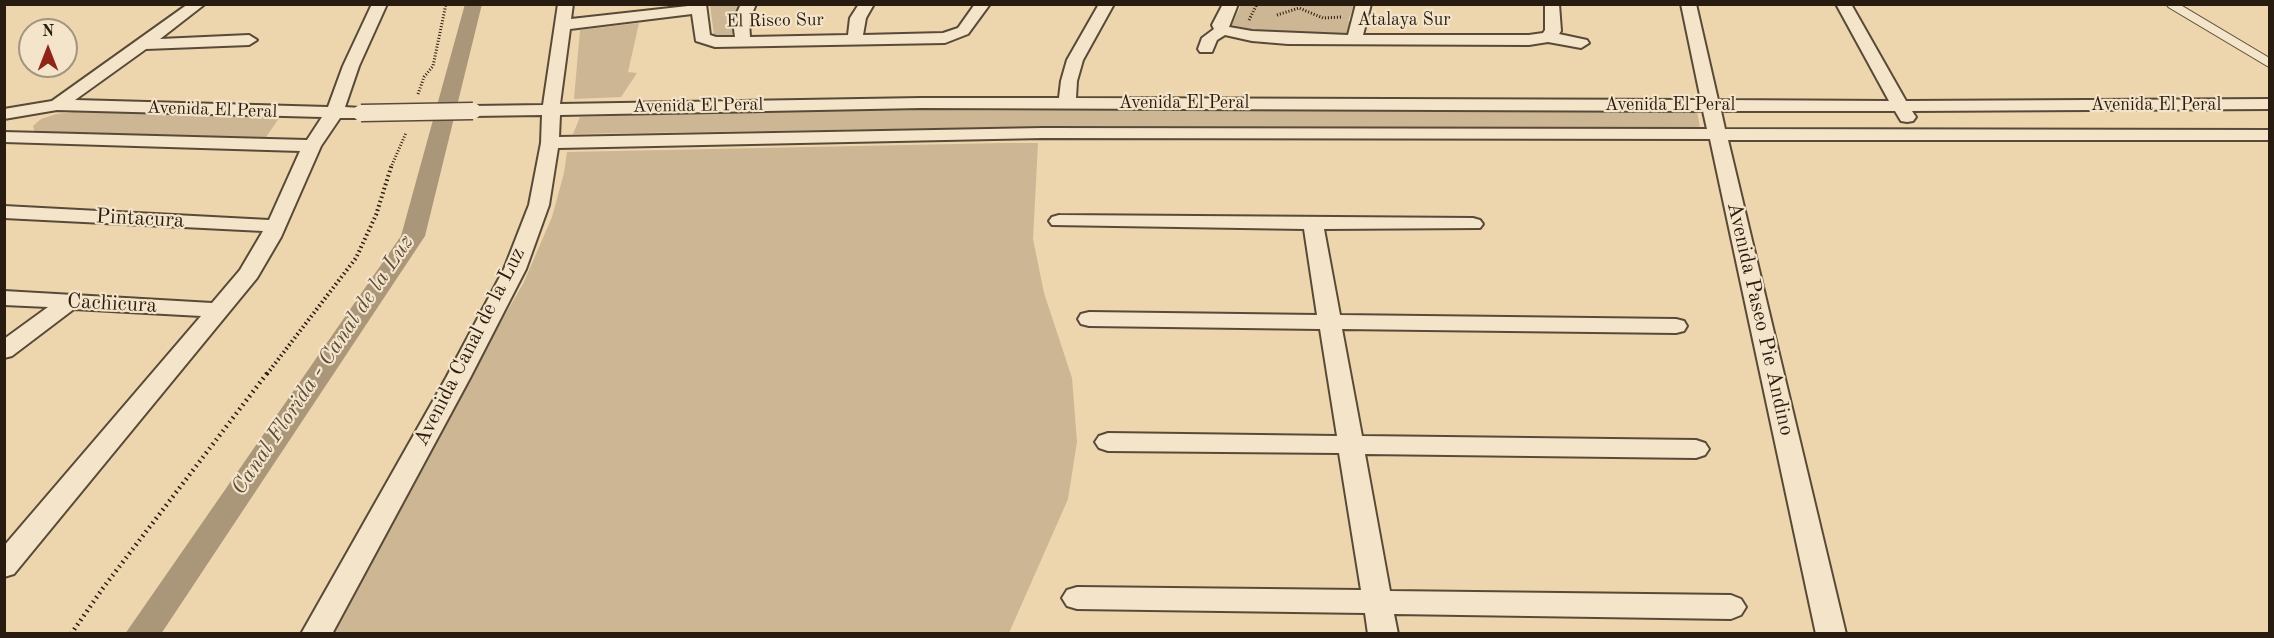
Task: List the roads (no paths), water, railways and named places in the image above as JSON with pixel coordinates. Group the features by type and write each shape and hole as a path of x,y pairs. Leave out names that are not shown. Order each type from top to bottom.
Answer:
{"street":[{"path":"57,105 198,4"},
{"path":"4,566 16,537 220,310 249,273 276,225 312,146 334,113 351,66 380,4"},
{"path":"564,16 670,4"},
{"path":"743,41 741,21 750,4"},
{"path":"855,39 858,18 867,4"},
{"name":"El Risco Sur","path":"699,7 702,36 705,41 941,39 963,32 983,4"},
{"path":"1067,103 1069,81 1075,60 1107,4"},
{"path":"1206,49 1210,38 1223,30 1220,25 1232,4"},
{"path":"1548,38 1553,31 1552,4"},
{"name":"Avenida Paseo Pie Andino","path":"1688,4 1831,633"},
{"path":"1843,4 1919,136"},
{"path":"564,16 699,7"},
{"path":"1354,40 1362,11"},
{"name":"Avenida Canal de la Luz","path":"316,633 458,378 515,269 539,205 550,143 551,110 564,16"},
{"name":"Atalaya Sur","path":"1223,30 1276,39 1529,40 1548,38 1581,43"},
{"path":"142,44 249,40"},
{"name":"Avenida El Peral","path":"4,114 57,105 334,113 823,104 1901,106 2270,104"},
{"name":"Avenida El Peral","path":"98,106 33,116 22,121 15,128 11,137 312,146"},
{"name":"Avenida El Peral","path":"550,143 1042,133 2270,135"},
{"name":"Pintacura","path":"4,212 276,225"},
{"path":"1059,221 1473,224"},
{"path":"1313,223 1383,633"},
{"name":"Cachicura","path":"4,298 220,310"},
{"path":"4,351 70,301"},
{"path":"1089,319 1676,326"},
{"path":"1108,442 1696,448"},
{"path":"1077,598 1731,607"}],"lane":[{"path":"2170,4 2270,63"}],"waterway":[{"name":"Canal Florida - Canal de la Luz","path":"142,634 413,236 474,4"}]}
